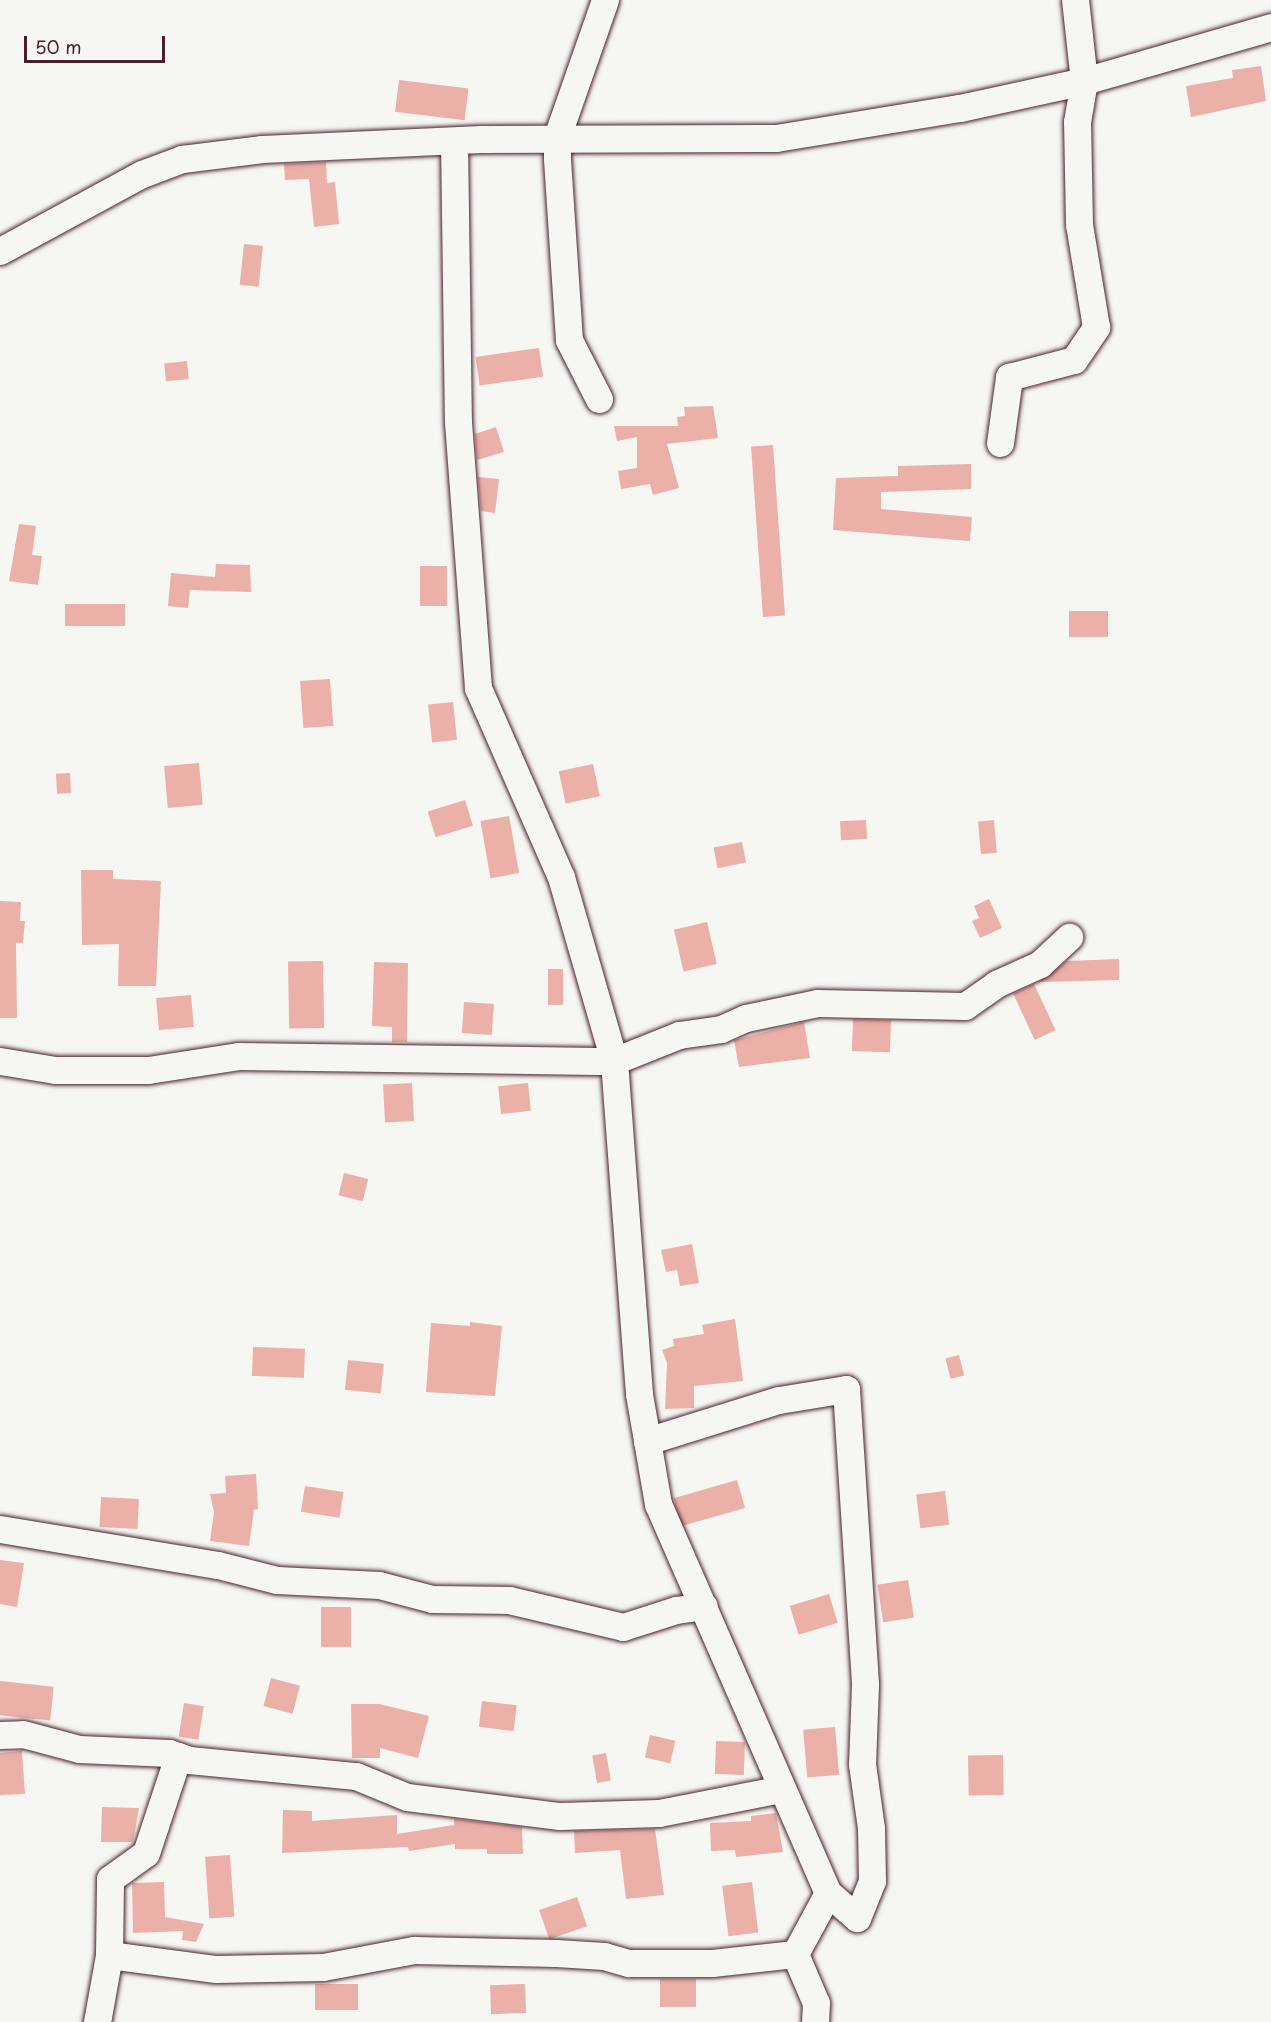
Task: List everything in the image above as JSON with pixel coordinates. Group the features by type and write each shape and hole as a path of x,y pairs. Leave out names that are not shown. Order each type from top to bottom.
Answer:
{"street":[{"path":"599,399 569,340 557,137 606,0"},
{"path":"1000,442 1010,377 1074,360 1096,327 1079,224 1077,122 1084,81 1075,0"},
{"path":"0,251 142,174 182,159 262,149 557,137 776,138 960,108 1084,81 1271,27"},
{"path":"454,141 458,422 478,688 561,877 614,1060 639,1394 647,1441 658,1504 779,1775 781,1789 828,1893 858,1918 872,1881 871,1828 862,1764 864,1684 846,1389 779,1400 647,1441"},
{"path":"0,1061 55,1070 148,1070 238,1056 614,1060 680,1035 721,1029 746,1018 817,1003 965,1006 996,984 1040,964 1069,937"},
{"path":"0,1529 218,1565 277,1580 379,1585 432,1599 509,1600 623,1627 676,1610 704,1606"},
{"path":"0,1735 23,1734 79,1749 178,1756 356,1776 407,1797 560,1816 658,1812 781,1789"},
{"path":"97,2022 109,1955 110,1879 146,1852 178,1756"},
{"path":"795,1954 828,1893"},
{"path":"109,1955 216,1969 323,1966 414,1950 556,1953 604,1956 629,1963 711,1964 795,1954"},
{"path":"795,1954 816,2003 815,2022"}],"building":[{"path":"1261,66 1266,101 1191,117 1186,86 1233,78 1232,70"},
{"path":"399,80 468,89 465,120 395,112"},
{"path":"326,162 327,183 335,182 339,224 314,227 309,179 285,180 284,164"},
{"path":"244,244 263,246 259,287 240,285"},
{"path":"539,348 543,377 480,386 476,357"},
{"path":"187,361 189,379 166,381 164,363"},
{"path":"713,406 718,438 667,444 679,488 653,495 650,484 621,489 618,471 637,468 637,437 617,441 614,426 678,426 677,417 685,416 684,407"},
{"path":"496,427 504,452 477,460 475,434"},
{"path":"773,445 785,616 763,617 751,447"},
{"path":"971,464 971,489 881,492 881,509 972,517 970,541 833,530 836,478 898,476 898,466"},
{"path":"478,477 499,479 495,513 481,511"},
{"path":"19,524 36,526 32,555 42,556 38,585 9,581"},
{"path":"216,564 250,565 251,592 190,590 188,608 168,606 171,573 215,577"},
{"path":"420,566 447,566 447,606 420,606"},
{"path":"65,604 125,604 125,626 65,626"},
{"path":"1069,611 1108,611 1108,637 1069,637"},
{"path":"330,679 333,726 303,728 300,681"},
{"path":"453,702 457,740 432,742 428,705"},
{"path":"199,763 203,805 168,808 164,766"},
{"path":"593,764 600,796 566,804 559,771"},
{"path":"70,773 71,793 57,794 56,774"},
{"path":"465,800 473,826 436,837 428,811"},
{"path":"509,816 519,873 491,878 480,821"},
{"path":"866,820 867,839 841,840 840,821"},
{"path":"994,820 997,853 981,854 978,821"},
{"path":"742,842 746,863 718,868 714,848"},
{"path":"81,870 113,870 113,879 161,881 156,986 118,986 119,944 82,945"},
{"path":"989,899 1002,928 980,938 972,921 979,918 974,906"},
{"path":"0,901 21,902 20,921 25,921 23,943 16,943 17,1018 0,1018"},
{"path":"707,922 717,964 684,972 674,930"},
{"path":"1119,959 1119,980 1038,982 1067,961"},
{"path":"323,961 324,1028 289,1029 288,962"},
{"path":"374,962 408,963 407,1042 392,1042 392,1027 372,1026"},
{"path":"548,969 563,969 563,1005 548,1005"},
{"path":"1034,984 1056,1030 1035,1040 1013,994"},
{"path":"191,995 194,1027 159,1030 156,998"},
{"path":"464,1002 494,1004 492,1035 462,1033"},
{"path":"853,1019 891,1020 890,1052 852,1051"},
{"path":"804,1022 810,1058 739,1067 734,1040"},
{"path":"412,1083 414,1121 385,1122 383,1085"},
{"path":"528,1083 531,1111 501,1114 498,1086"},
{"path":"344,1173 368,1179 363,1201 338,1195"},
{"path":"692,1244 699,1283 680,1286 677,1270 666,1272 661,1250"},
{"path":"735,1319 743,1381 694,1386 694,1408 665,1409 667,1363 662,1350 674,1346 673,1339 704,1334 702,1325"},
{"path":"470,1322 502,1326 495,1396 426,1392 431,1323 470,1326"},
{"path":"253,1347 305,1349 304,1378 252,1376"},
{"path":"959,1355 964,1375 950,1379 945,1358"},
{"path":"348,1360 384,1364 381,1394 345,1390"},
{"path":"256,1474 258,1509 254,1510 249,1546 210,1541 214,1512 210,1494 226,1493 225,1476"},
{"path":"737,1480 745,1508 682,1526 674,1498"},
{"path":"305,1486 344,1492 339,1518 301,1512"},
{"path":"945,1491 949,1525 920,1528 916,1495"},
{"path":"101,1497 139,1499 137,1529 99,1527"},
{"path":"0,1560 24,1563 17,1607 0,1604"},
{"path":"908,1580 914,1618 883,1622 877,1585"},
{"path":"829,1594 838,1623 799,1635 790,1606"},
{"path":"321,1607 351,1607 351,1647 321,1647"},
{"path":"271,1678 300,1686 292,1714 263,1706"},
{"path":"0,1681 54,1687 50,1720 0,1715"},
{"path":"482,1701 517,1705 514,1731 479,1727"},
{"path":"184,1703 204,1706 198,1740 179,1737"},
{"path":"351,1704 379,1704 429,1716 418,1758 380,1748 380,1758 352,1758"},
{"path":"835,1727 839,1775 807,1778 803,1730"},
{"path":"650,1735 675,1741 670,1763 645,1757"},
{"path":"716,1741 745,1742 744,1775 715,1774"},
{"path":"22,1751 25,1794 0,1795 0,1753"},
{"path":"606,1753 611,1781 597,1783 592,1755"},
{"path":"1003,1755 1004,1795 969,1796 968,1756"},
{"path":"102,1807 139,1808 133,1842 101,1842"},
{"path":"283,1810 312,1811 312,1821 397,1815 397,1834 454,1825 454,1819 522,1827 523,1854 487,1854 487,1849 455,1849 455,1844 409,1851 408,1847 282,1853"},
{"path":"776,1813 783,1852 736,1857 735,1850 711,1851 710,1823 751,1821 751,1816"},
{"path":"655,1829 664,1895 626,1899 620,1850 575,1853 574,1831"},
{"path":"230,1855 234,1917 209,1919 205,1857"},
{"path":"164,1882 165,1917 204,1924 196,1942 182,1940 183,1931 133,1933 132,1883"},
{"path":"752,1882 758,1933 728,1936 722,1886"},
{"path":"577,1897 587,1926 549,1939 539,1910"},
{"path":"660,1979 696,1979 696,2007 660,2007"},
{"path":"315,1984 358,1984 358,2010 315,2010"},
{"path":"525,1984 526,2013 491,2014 490,1985"}]}
